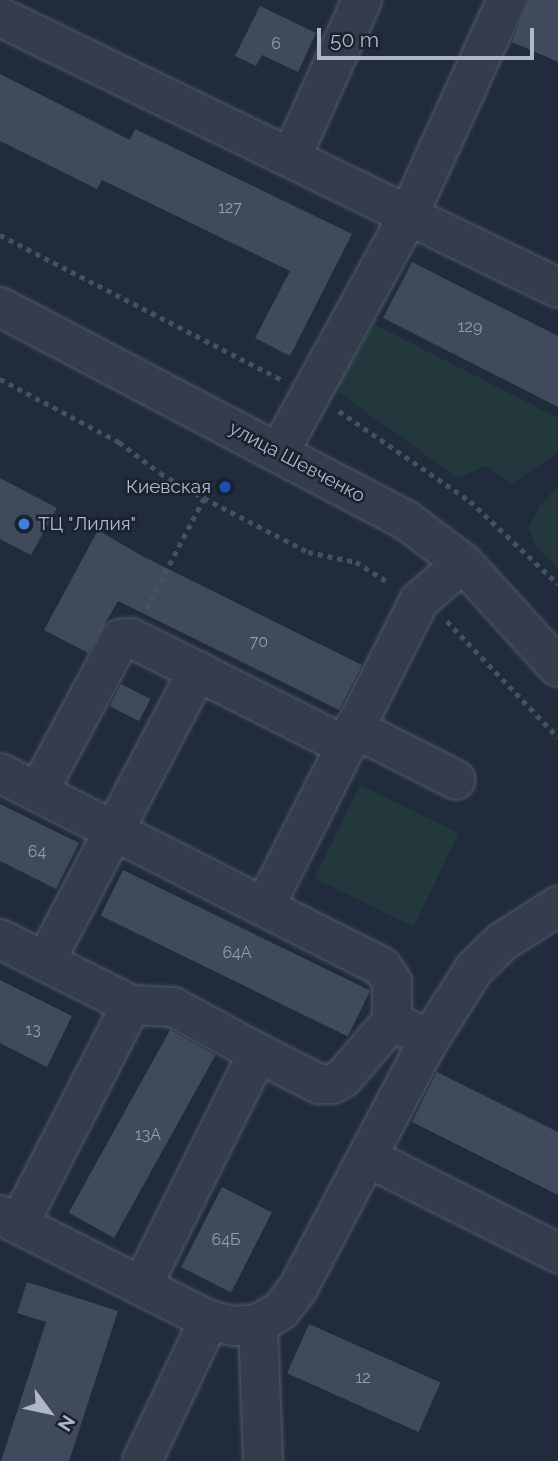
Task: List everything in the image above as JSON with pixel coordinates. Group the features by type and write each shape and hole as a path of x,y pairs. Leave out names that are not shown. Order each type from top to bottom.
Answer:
{"street":[{"path":"291,158 362,0"},
{"path":"279,452 408,216 507,0"},
{"path":"0,17 558,288"},
{"name":"улица Шевченко","path":"0,307 407,521 463,563 558,667"},
{"path":"265,906 419,601 463,563"},
{"path":"38,792 120,639 131,638 198,671 456,780"},
{"path":"45,961 198,671"},
{"path":"0,773 265,906 389,973 392,982 392,1021 343,1078 332,1084 319,1084 173,1007 131,1006 0,939"},
{"path":"131,1006 10,1220 209,1320 233,1326 258,1324 281,1310 299,1288 429,1040 474,969 502,942 558,906"},
{"path":"392,1021 429,1040"},
{"path":"142,1286 258,1053"},
{"path":"369,1158 558,1253"},
{"path":"142,1461 209,1320"},
{"path":"258,1324 263,1461"}],"path":[{"path":"0,379 119,442 160,473 204,498 309,552 356,562 419,601 447,621 558,737"},
{"path":"131,638 204,498"}],"green space":[{"path":"374,324 558,418 558,453 512,483 485,466 458,478 335,390"},
{"path":"558,486 558,568 537,548 528,528 541,504"},
{"path":"360,785 459,833 413,927 314,878"}],"building":[{"path":"529,0 558,0 558,62 512,42"},
{"path":"260,6 316,33 298,72 262,55 256,66 235,56"},
{"path":"0,74 130,140 135,129 352,234 290,356 255,338 290,271 102,180 97,189 0,141"},
{"path":"412,262 558,336 558,407 383,318"},
{"name":"ТЦ \"Лилия\"","path":"0,478 57,508 31,555 0,539"},
{"path":"98,530 142,556 362,665 339,710 118,601 88,653 44,630"},
{"path":"121,684 150,699 139,721 110,706"},
{"path":"0,804 79,843 56,889 0,861"},
{"path":"123,870 370,991 348,1036 101,916"},
{"path":"0,980 72,1016 47,1067 0,1043"},
{"path":"170,1030 215,1055 114,1238 69,1213"},
{"path":"437,1072 558,1132 558,1195 412,1122"},
{"path":"222,1187 272,1212 231,1293 181,1267"},
{"path":"27,1282 118,1311 69,1461 1,1461 46,1322 17,1313"},
{"path":"309,1324 441,1383 419,1432 287,1373"}],"place":[{"name":"Киевская","path":"225,487"},
{"name":"ТЦ \"Лилия\"","path":"24,524"}]}
